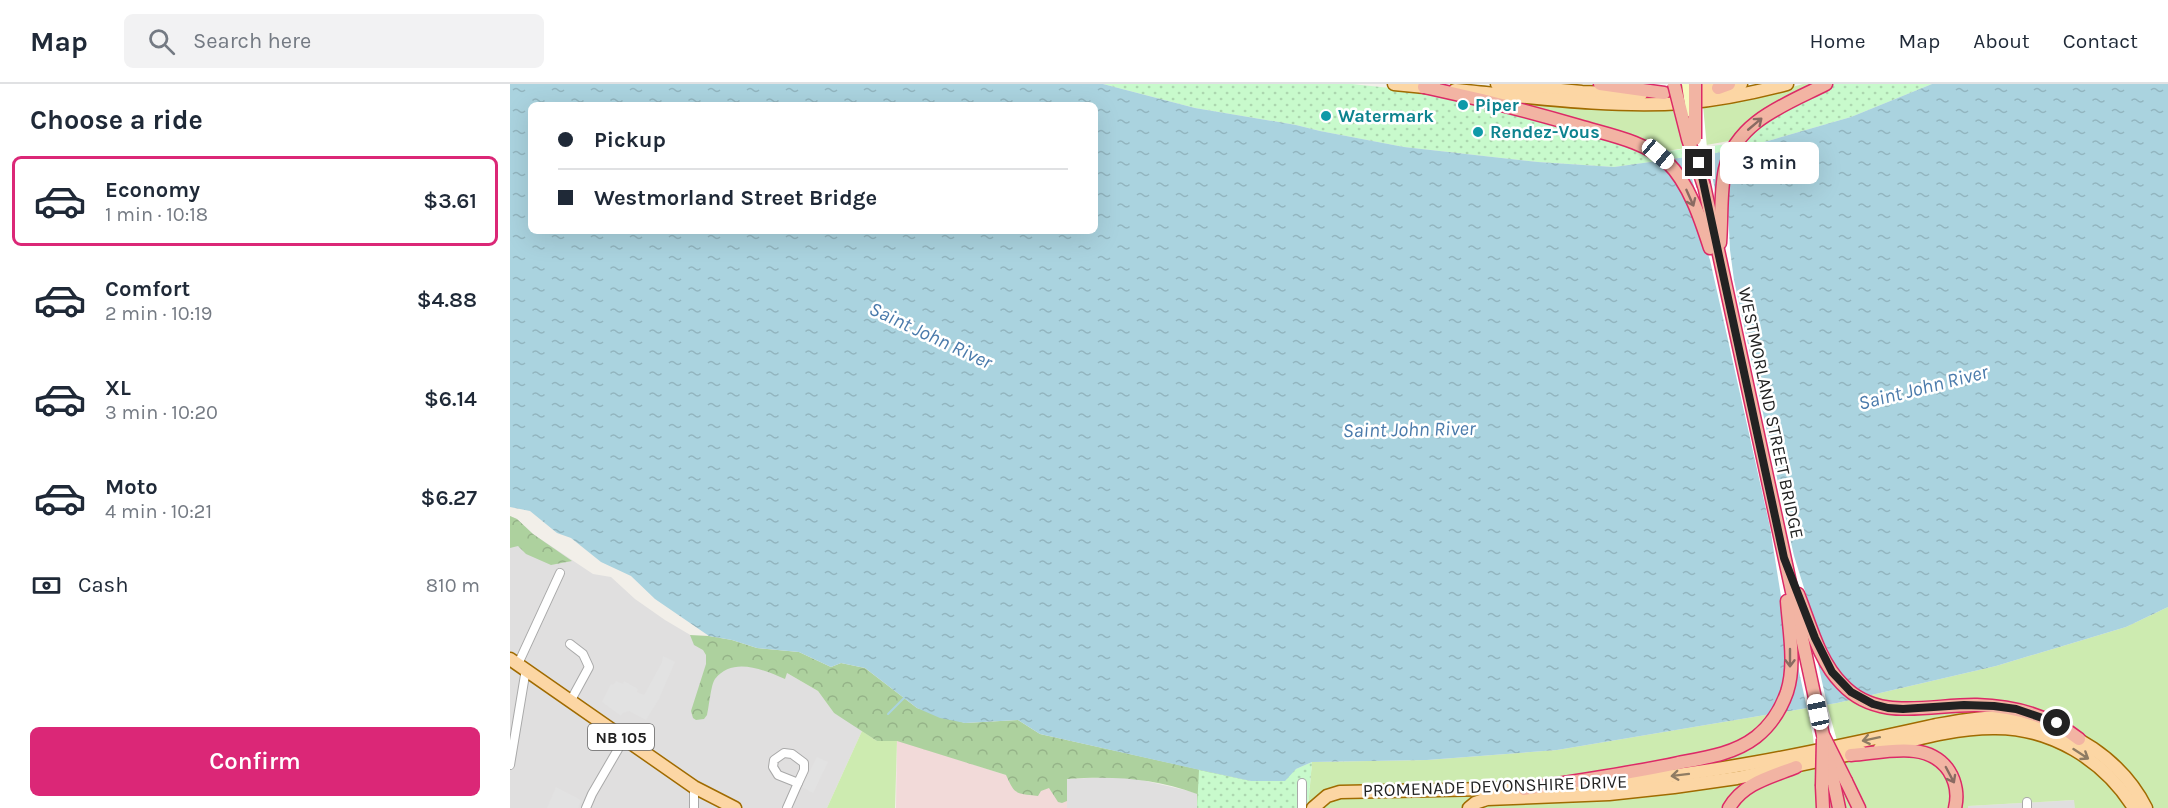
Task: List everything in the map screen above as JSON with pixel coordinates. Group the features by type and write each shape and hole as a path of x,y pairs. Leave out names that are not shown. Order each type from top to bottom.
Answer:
{"highway":[{"path":"1600,84 1664,93"},
{"path":"1674,84 1688,139 1704,186"},
{"path":"1695,84 1695,139"},
{"path":"1719,256 1723,182 1731,153 1738,141 1756,122 1826,84"},
{"path":"1424,87 1476,98 1596,131 1647,148 1669,164 1684,183 1723,274"},
{"name":"WESTMORLAND STREET BRIDGE","path":"1695,139 1823,735"},
{"path":"1784,558 1824,658 1841,684 1851,692 1873,704 1903,709 1964,705 2005,707 2034,714 2057,723 2079,740"},
{"path":"1524,789 1664,766 1725,753 1756,737 1779,710 1790,680 1784,558"},
{"path":"1823,735 1839,808"},
{"path":"1823,735 1834,783 1859,808"},
{"path":"1851,755 1909,750 1925,753 1937,759 1952,777 1956,790 1954,808"},
{"path":"1729,808 1736,796 1745,788 1796,767"},
{"path":"1823,807 1834,783"}],"main road":[{"path":"1394,84 1619,104 1693,102 1787,84"},
{"path":"1497,84 1582,92 1664,93 1741,84"},
{"name":"WESTMORLAND STREET BRIDGE","path":"1687,84 1695,139"},
{"name":"NB 105","path":"518,664 694,787 735,808"},
{"name":"PROMENADE DEVONSHIRE DRIVE","path":"1312,808 1327,796 1340,792 1524,789 1612,783 1705,772 1781,759 1936,725 1981,718 2019,719 2049,727 2079,740 2095,750 2120,772 2134,788 2146,808"},
{"name":"PROMENADE DEVONSHIRE DRIVE","path":"1469,808 1487,799 1642,791 1706,783 1796,767 1957,732 1993,728 2017,730 2055,740 2086,757 2115,782 2134,808"}],"street":[{"path":"510,765 518,664 560,573"},
{"path":"570,644 584,654 589,667 571,700"},
{"path":"586,808 624,739"},
{"path":"787,808 804,770 804,763 792,754 780,754 774,760 775,771 798,783"},
{"path":"1302,783 1302,808"},
{"path":"694,787 694,808"}],"shaded area":[{"path":"510,516 593,574 611,577 635,599 709,646 775,666 818,691 834,713 862,731 827,808 510,808"},
{"path":"663,656 675,662 659,699 646,720 629,711 621,716 602,702 611,684 613,685 616,681 623,684 624,681 644,695"},
{"path":"897,740 1006,775 1067,779 1067,808 896,808"},
{"path":"817,757 828,762 813,793 802,787"},
{"path":"1129,777 1198,794 1197,808 1067,808 1067,779"},
{"path":"556,787 579,799 581,801 578,808 547,808"},
{"path":"2075,800 2075,808 1968,808 1968,806"}],"green space":[{"path":"1103,84 1352,84 1409,90 1461,97 1660,152 1737,143 1780,112 1833,84 1932,84 1851,117 1768,141 1723,152 1614,167 1538,162 1404,147 1296,125 1195,108"},
{"path":"1803,84 1818,84 1729,141 1706,145 1702,106"},
{"path":"1496,99 1676,108 1686,148 1660,152"},
{"path":"510,516 572,561 551,565 526,554 518,546 510,548"},
{"path":"2168,607 2168,808 2075,808 2074,800 1968,806 1968,808 1308,808 1312,762 1427,760 1557,750 1837,703 1996,666 2126,627"},
{"path":"690,635 732,640 757,648 799,652 831,667 841,663 865,668 917,708 965,723 1018,720 1040,734 1251,781 1197,808 1197,794 1165,784 1117,778 1067,779 1067,801 1062,803 1058,802 1049,788 1041,791 1038,796 1020,793 1014,790 1006,775 897,741 877,741 834,713 818,691 787,673 785,679 749,667 731,668 722,672 715,679 707,715 704,719 696,720 691,711 706,664 706,655 703,650 694,645"},
{"path":"862,731 877,741 897,740 895,808 827,808"},
{"path":"1312,762 1308,808 1197,808 1199,770 1251,781 1296,769"}],"water":[{"name":"Saint John River","path":"510,84 1103,84 1195,108 1296,125 1404,147 1538,162 1614,167 1723,152 1768,141 1851,117 1932,84 2168,84 2168,607 2126,627 1996,666 1837,703 1557,750 1427,760 1312,762 1296,769 1285,781 1251,781 1040,734 1018,720 965,723 940,718 917,708 865,668 841,663 831,667 799,652 757,648 709,636 655,599 631,576 601,562 571,538 557,533 530,511 510,507"}],"pier":[{"path":"1670,84 1701,84 1707,148 1717,201 1725,155 1737,134 1756,116 1776,105 1780,112 1745,139 1734,158 1727,190 1730,250 1734,280 1794,556 1815,623 1835,665 1850,685 1871,698 1903,703 1904,713 1884,711 1857,701 1835,681 1814,645 1828,709 1840,751 1854,786 1852,787 1849,780 1818,787 1813,736 1795,653 1791,690 1779,716 1770,729 1753,743 1744,749 1741,743 1764,725 1772,715 1782,696 1788,659 1786,628 1770,527 1710,260 1693,210 1681,184 1673,173 1663,162 1647,151 1596,134 1597,127 1641,141 1660,152 1679,169 1698,204"}],"waterway":[{"path":"888,714 904,698"}],"place":[{"name":"Piper","path":"1463,105"},
{"name":"Watermark","path":"1326,116"},
{"name":"Rendez-Vous","path":"1478,132"}],"route":[{"path":"1699,163 1784,558 1815,638 1832,672 1841,684 1861,699 1888,708 1994,706 2016,709 2057,723"}]}
